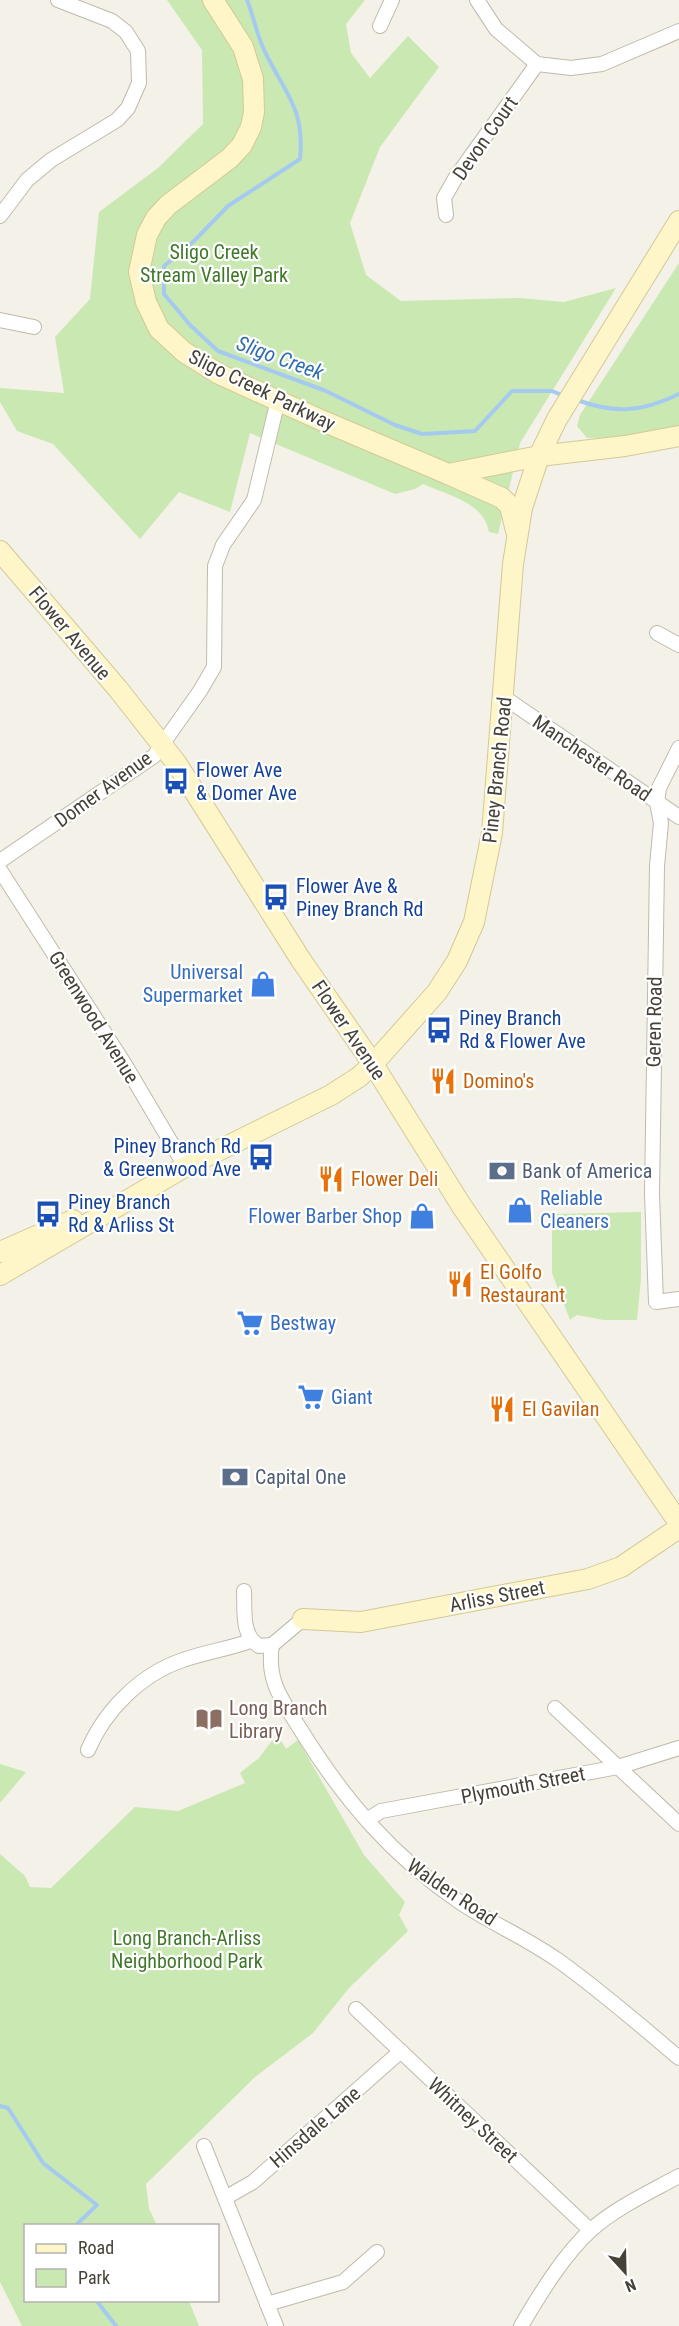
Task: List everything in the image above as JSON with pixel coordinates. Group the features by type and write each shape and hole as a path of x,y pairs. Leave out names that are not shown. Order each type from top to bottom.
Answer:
{"street":[{"path":"0,216 27,180 51,160 117,120 128,108 139,83 138,51 126,32 112,21 58,0"},
{"name":"Sligo Creek Parkway","path":"213,0 243,47 253,79 254,112 251,127 242,145 230,158 168,205 156,218 147,235 139,272 146,302 159,329 184,352 219,374 502,498 510,507 516,533"},
{"path":"380,26 392,0"},
{"path":"477,0 496,29 537,64 571,68 602,64 679,31"},
{"name":"Devon Court","path":"446,215 444,198 456,177 537,64"},
{"name":"Piney Branch Road","path":"2,1271 144,1189 331,1095 359,1077 436,992 457,961 474,922 492,832 505,698 516,533 539,456 557,419 679,221"},
{"path":"0,320 34,327"},
{"name":"Domer Avenue","path":"0,861 154,756 214,667 215,566 223,545 254,500 278,400"},
{"path":"448,474 539,456 625,446 679,435"},
{"name":"Flower Avenue","path":"0,551 162,743 301,960 373,1064 461,1205 679,1526"},
{"path":"657,633 679,645"},
{"name":"Manchester Road","path":"505,698 679,817"},
{"name":"Geren Road","path":"679,748 659,788 657,803 661,823 657,866 652,1194 656,1302 679,1299"},
{"name":"Greenwood Avenue","path":"0,870 124,1063 185,1167"},
{"name":"Piney Branch Road","path":"0,1251 144,1189"},
{"name":"Arliss Street","path":"303,1619 361,1622 588,1579 621,1567 679,1526"},
{"path":"244,1591 246,1631 250,1641 259,1646 272,1645 303,1619"},
{"path":"88,1750 109,1712 157,1672 180,1660 250,1641"},
{"name":"Walden Road","path":"272,1645 268,1664 280,1698 332,1779 406,1863 462,1903 552,1955 586,1980 679,2058"},
{"path":"555,1708 679,1824"},
{"name":"Plymouth Street","path":"367,1820 381,1811 618,1767 679,1748"},
{"name":"Whitney Street","path":"356,2009 590,2230"},
{"name":"Hinsdale Lane","path":"225,2198 253,2182 401,2052"},
{"path":"204,2146 276,2326"},
{"path":"521,2326 546,2286 590,2230 607,2217 679,2176"},
{"path":"267,2304 343,2282 376,2252"}],"green space":[{"name":"Sligo Creek Stream Valley Park","path":"167,0 365,0 346,24 351,53 370,78 408,36 439,67 380,147 350,223 366,275 401,301 519,298 564,302 616,288 520,443 498,534 489,532 480,513 453,496 423,484 415,489 395,494 250,433 230,512 179,492 140,539 53,444 17,431 0,402 0,388 64,393 55,337 90,299 99,212 158,168 203,124 202,50"},
{"path":"679,263 679,431 648,437 587,438 577,426 580,415"},
{"path":"641,1212 641,1278 637,1320 604,1320 577,1315 570,1320 552,1273 552,1214"},
{"name":"Long Branch-Arliss Neighborhood Park","path":"277,1734 286,1749 298,1740 364,1855 405,1902 399,1915 408,1931 349,1988 313,2033 255,2077 146,2184 149,2209 156,2224 24,2224 24,2302 189,2302 199,2326 22,2326 0,2282 0,1854 25,1876 30,1887 51,1888 135,1807 178,1811 245,1783 240,1773 259,1758"},
{"path":"0,1764 26,1772 0,1803"}],"waterway":[{"name":"Sligo Creek","path":"247,0 263,47 297,115 301,142 300,159 228,206 193,242 164,266 164,294 190,325 218,351 326,391 395,425 422,434 475,431 512,391 552,391 564,396"},
{"name":"Sligo Creek","path":"577,400 604,408 628,409 640,408 679,394"},
{"path":"0,2106 8,2108 43,2163 97,2205 77,2224"},
{"path":"98,2302 116,2326"}],"place":[{"name":"Flower Ave & Domer Ave","path":"176,781"},
{"name":"Flower Ave & Piney Branch Rd","path":"276,897"},
{"name":"Universal Supermarket","path":"263,984"},
{"name":"Piney Branch Rd & Flower Ave","path":"439,1030"},
{"name":"Domino's","path":"443,1081"},
{"name":"Piney Branch Rd & Greenwood Ave","path":"261,1157"},
{"name":"Bank of America","path":"502,1171"},
{"name":"Flower Deli","path":"331,1179"},
{"name":"Reliable Cleaners","path":"520,1210"},
{"name":"Piney Branch Rd & Arliss St","path":"48,1214"},
{"name":"Flower Barber Shop","path":"422,1216"},
{"name":"El Golfo Restaurant","path":"460,1284"},
{"name":"Bestway","path":"250,1323"},
{"name":"Giant","path":"311,1397"},
{"name":"El Gavilan","path":"502,1409"},
{"name":"Capital One","path":"235,1477"},
{"name":"Long Branch Library","path":"209,1719"}]}
